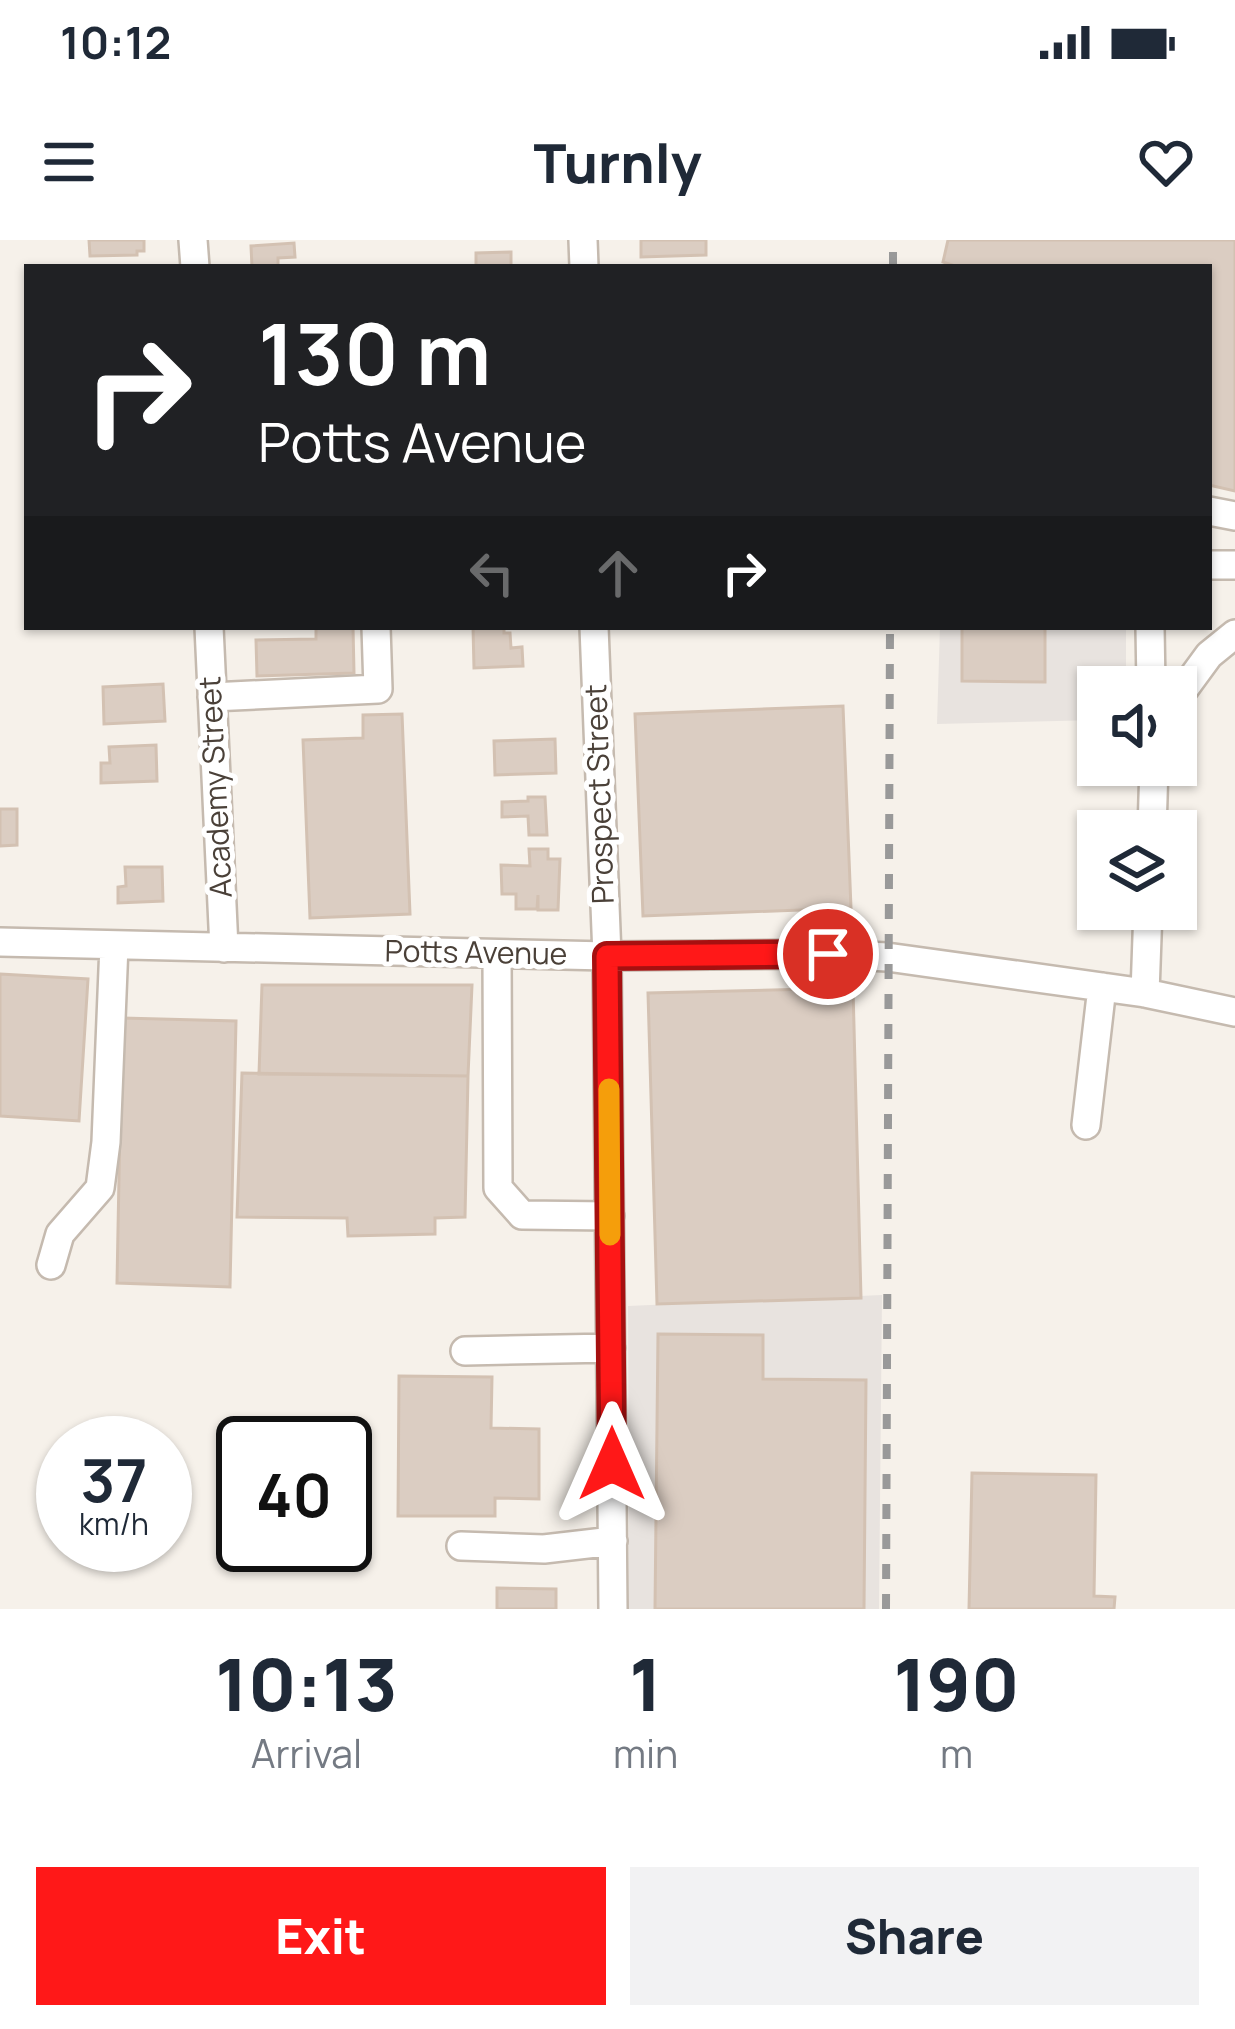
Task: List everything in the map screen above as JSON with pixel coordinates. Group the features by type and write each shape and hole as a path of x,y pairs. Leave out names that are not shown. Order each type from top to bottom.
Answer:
{"street":[{"name":"Academy Street","path":"209,630 224,948"},
{"path":"212,697 378,689 376,630"},
{"name":"Prospect Street","path":"594,630 607,956 613,1609"},
{"path":"1150,630 1151,666"},
{"path":"1197,671 1235,634"},
{"path":"1145,993 1147,930"},
{"name":"Potts Avenue","path":"0,942 607,956 887,957 1145,993 1235,1012"},
{"path":"51,1265 60,1234 100,1188 114,945"},
{"path":"497,954 498,1188 521,1215 610,1216"},
{"path":"1086,1124 1102,987"},
{"path":"465,1351 611,1348"},
{"path":"461,1546 544,1549 613,1540"}],"shaded area":[{"path":"940,630 1126,630 1126,666 1077,666 1077,721 937,724"},
{"path":"882,1295 879,1609 629,1609 628,1306"}],"building":[{"path":"89,240 144,240 144,251 90,256"},
{"path":"641,240 706,240 706,255 641,257"},
{"path":"948,240 1235,240 1235,491 1212,486 1212,264 943,262"},
{"path":"294,243 295,257 278,258 278,264 252,264 251,246"},
{"path":"511,252 511,264 476,264 476,253"},
{"path":"316,630 353,630 354,673 257,676 256,640 316,639"},
{"path":"473,630 504,630 510,633 511,648 522,647 523,666 474,668"},
{"path":"962,630 1045,630 1045,682 962,681"},
{"path":"163,684 165,721 104,724 103,687"},
{"path":"843,706 851,908 643,916 635,714"},
{"path":"402,714 410,914 310,918 303,740 363,738 363,715"},
{"path":"555,739 556,773 495,775 494,741"},
{"path":"156,745 157,781 101,783 101,763 110,763 109,747"},
{"path":"528,797 545,797 547,835 529,835 528,816 502,817 502,802 528,801"},
{"path":"0,809 17,809 17,845 0,846"},
{"path":"529,849 548,849 548,859 560,859 558,910 538,910 538,895 537,909 516,909 516,894 502,894 501,865 530,866"},
{"path":"125,867 162,867 163,901 118,903 118,887 126,886"},
{"path":"0,974 88,979 79,1121 0,1116"},
{"path":"262,985 472,985 468,1076 259,1074"},
{"path":"853,988 861,1298 657,1304 648,993"},
{"path":"122,1018 236,1021 230,1287 117,1283"},
{"path":"242,1073 468,1076 465,1217 435,1218 435,1234 348,1236 347,1218 237,1217"},
{"path":"658,1334 763,1335 763,1379 866,1380 864,1609 655,1609"},
{"path":"399,1376 492,1377 491,1428 539,1429 539,1499 495,1498 495,1516 398,1516"},
{"path":"972,1473 1096,1475 1094,1596 1115,1597 1114,1609 969,1609"},
{"path":"497,1588 556,1589 556,1609 497,1609"}],"railway":[{"path":"893,240 893,264"},
{"path":"886,1609 890,630"}],"slow traffic":[{"path":"609,1089 610,1235"}],"route":[{"path":"612,1464 607,956 828,954"}]}
